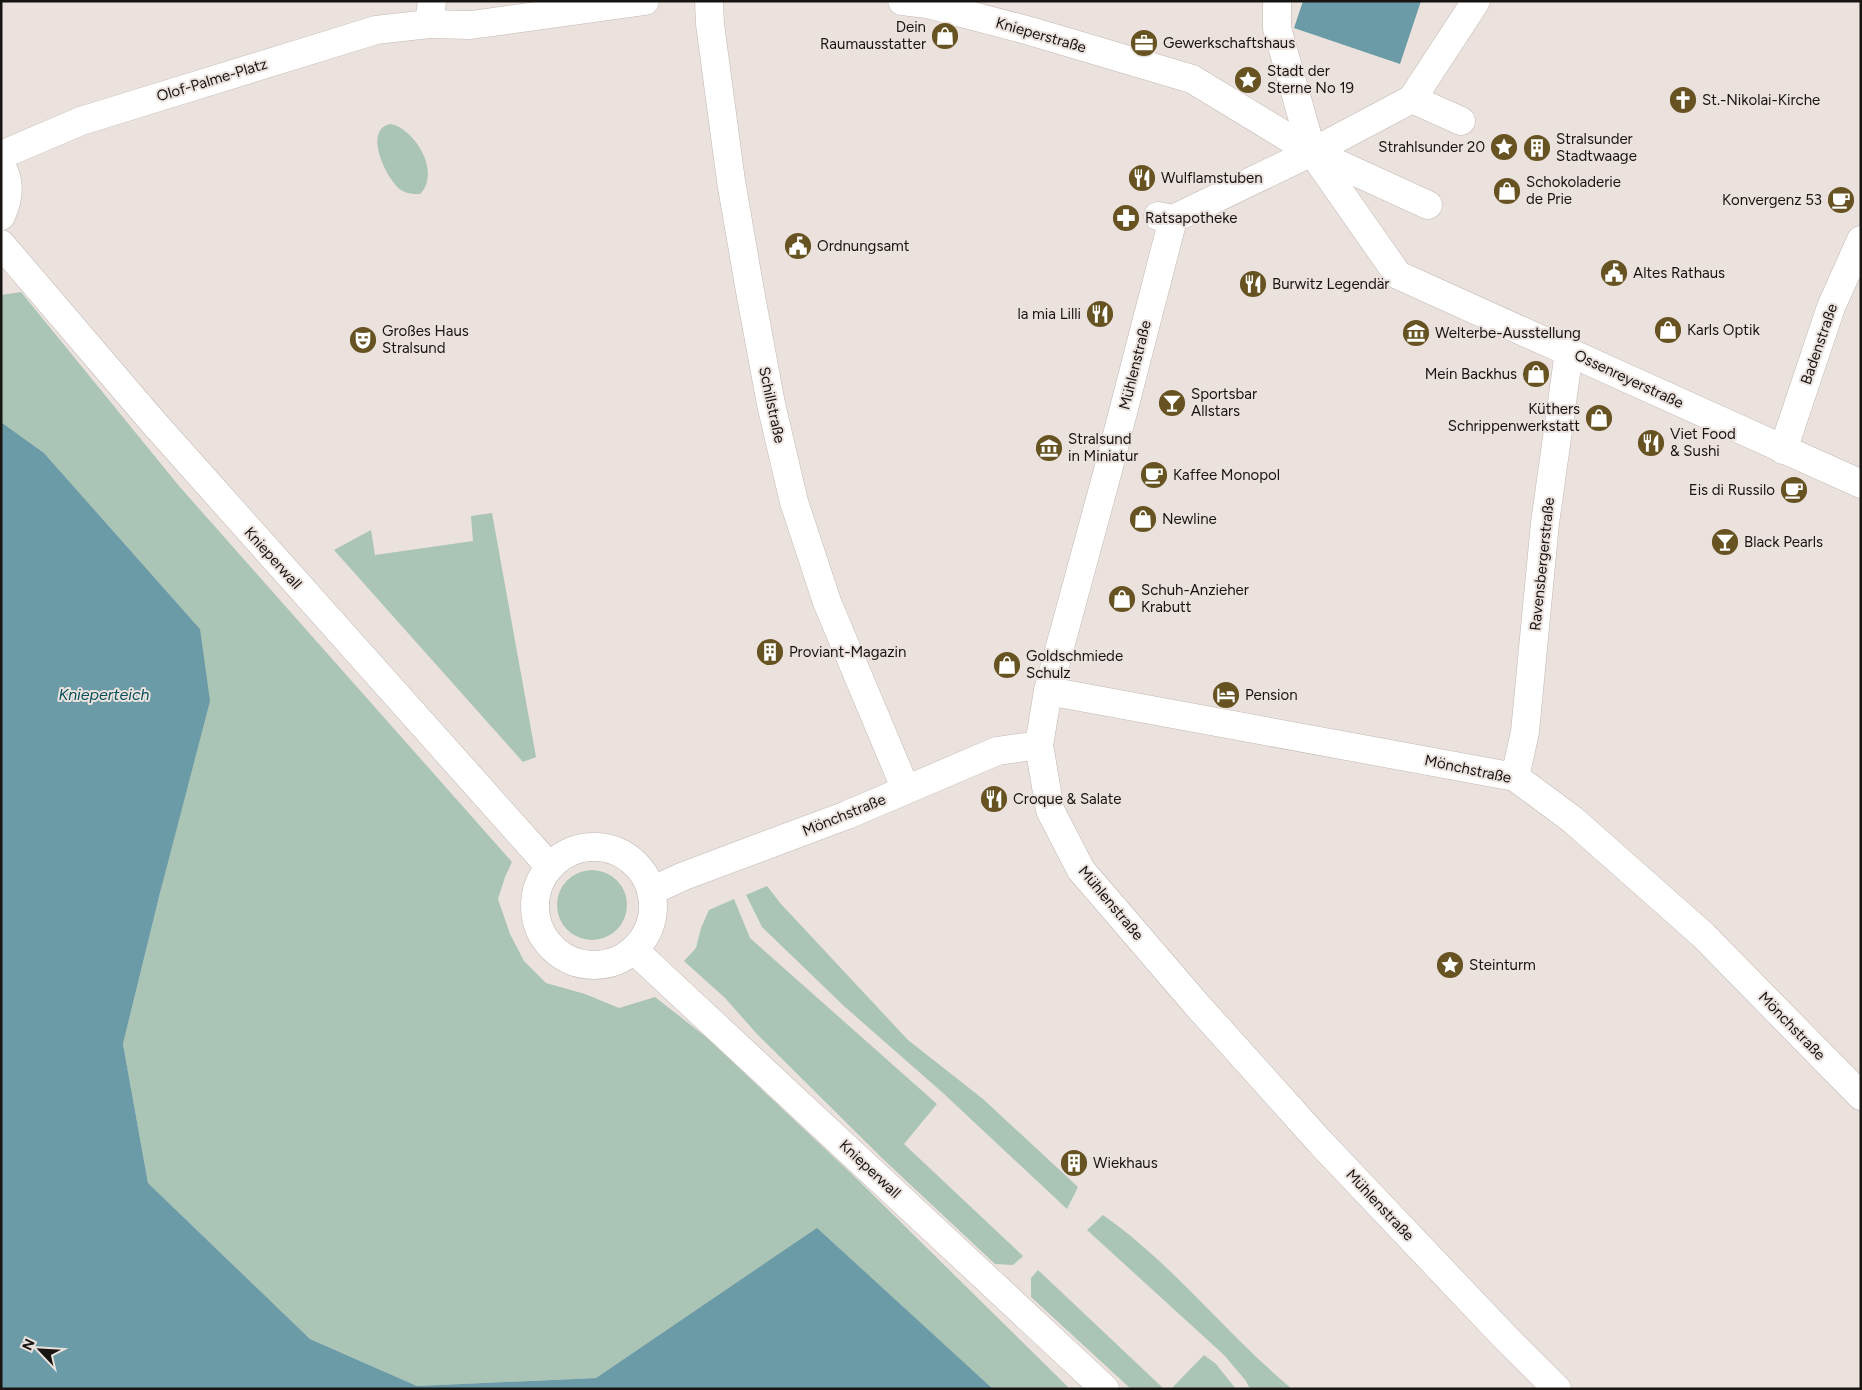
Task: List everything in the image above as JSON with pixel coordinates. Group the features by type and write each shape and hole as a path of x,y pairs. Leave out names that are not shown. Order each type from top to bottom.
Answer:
{"street":[{"name":"Schillstraße","path":"709,1 711,34 739,227 771,404 794,502 827,602 906,790"},
{"name":"Knieperstraße","path":"902,1 927,4 1030,31 1192,79 1312,152 1428,205"},
{"path":"1277,1 1277,28 1312,152 1412,99 1476,1"},
{"path":"431,12 471,25 623,2"},
{"name":"Olof-Palme-Platz","path":"1,155 81,120 431,12"},
{"path":"1412,99 1461,121"},
{"name":"Mühlenstraße","path":"1312,152 1165,217 1164,251 1107,474 1048,691 1040,745 1050,810 1081,870 1197,1005 1320,1142 1504,1336 1557,1389"},
{"name":"Ossenreyerstraße","path":"1312,152 1398,275 1861,484"},
{"path":"1,165 5,171 8,187 7,203 1,216"},
{"name":"Badenstraße","path":"1783,450 1831,307 1861,240"},
{"name":"Knieperwall","path":"1,244 153,422 550,867"},
{"name":"Ravensbergerstraße","path":"1515,777 1525,732 1545,523 1569,352"},
{"name":"Mönchstraße","path":"1048,691 1515,777 1573,820 1703,935 1861,1096"},
{"name":"Mönchstraße","path":"651,891 684,876 847,814 997,751 1040,745"},
{"path":"600,848 617,852 632,861 644,875 651,891 653,907 651,922 644,937 634,950 618,960 599,965 579,963 560,955 546,941 538,923 535,904 540,884 550,867 564,855 582,849 600,848"},
{"name":"Knieperwall","path":"634,950 1105,1389"}],"green space":[{"path":"391,124 409,135 423,153 428,175 426,185 420,194 412,194 401,190 389,176 384,166 377,144 378,135 382,128"},
{"path":"21,292 179,486 512,862 498,899 510,934 524,961 546,983 585,994 619,1008 655,997 706,1037 857,1179 1070,1389 993,1389 817,1229 596,1378 417,1386 310,1339 148,1183 123,1044 161,889 200,629 44,453 1,422 1,295"},
{"path":"492,513 536,757 523,762 334,550 371,530 375,555 473,541 471,516"},
{"path":"585,870 599,870 612,876 621,885 627,898 625,918 617,930 599,940 585,940 572,934 563,925 557,912 557,898 563,885 572,876"},
{"path":"767,886 781,904 908,1040 983,1099 1078,1187 1067,1209 943,1093 845,1007 762,927 746,895"},
{"path":"734,899 750,938 937,1104 904,1144 1023,1256 1013,1265 995,1264 883,1159 757,1034 725,998 684,961 696,948 701,928 709,910"},
{"path":"1103,1215 1153,1255 1244,1346 1292,1389 1250,1389 1246,1381 1224,1355 1087,1230"},
{"path":"1038,1270 1164,1389 1131,1389 1031,1297 1031,1278"},
{"path":"1204,1355 1216,1364 1236,1389 1171,1389"}],"water":[{"path":"1303,1 1421,1 1400,64 1294,28"},
{"name":"Knieperteich","path":"1,422 44,453 200,629 210,701 123,1044 148,1183 310,1339 417,1386 596,1378 817,1228 993,1389 1,1389"}],"place":[{"name":"Dein Raumausstatter","path":"945,36"},
{"name":"Gewerkschaftshaus","path":"1144,43"},
{"name":"Stadt der Sterne No 19","path":"1248,80"},
{"name":"St.-Nikolai-Kirche","path":"1683,100"},
{"name":"Strahlsunder 20","path":"1504,147"},
{"name":"Stralsunder Stadtwaage","path":"1537,148"},
{"name":"Wulflamstuben","path":"1142,178"},
{"name":"Schokoladerie de Prie","path":"1507,191"},
{"name":"Konvergenz 53","path":"1841,200"},
{"name":"Ratsapotheke","path":"1126,218"},
{"name":"Ordnungsamt","path":"798,246"},
{"name":"Altes Rathaus","path":"1614,273"},
{"name":"Burwitz Legendär","path":"1253,284"},
{"name":"la mia Lilli","path":"1100,314"},
{"name":"Karls Optik","path":"1668,330"},
{"name":"Welterbe-Ausstellung","path":"1416,333"},
{"name":"Großes Haus Stralsund","path":"363,340"},
{"name":"Mein Backhus","path":"1536,374"},
{"name":"Sportsbar Allstars","path":"1172,403"},
{"name":"Küthers Schrippenwerkstatt","path":"1599,418"},
{"name":"Viet Food & Sushi","path":"1651,443"},
{"name":"Stralsund in Miniatur","path":"1049,448"},
{"name":"Kaffee Monopol","path":"1154,475"},
{"name":"Eis di Russilo","path":"1794,490"},
{"name":"Newline","path":"1143,519"},
{"name":"Black Pearls","path":"1725,542"},
{"name":"Schuh-Anzieher Krabutt","path":"1122,599"},
{"name":"Proviant-Magazin","path":"770,652"},
{"name":"Goldschmiede Schulz","path":"1007,665"},
{"name":"Pension","path":"1226,695"},
{"name":"Croque & Salate","path":"994,799"},
{"name":"Steinturm","path":"1450,965"},
{"name":"Wiekhaus","path":"1074,1163"}]}
